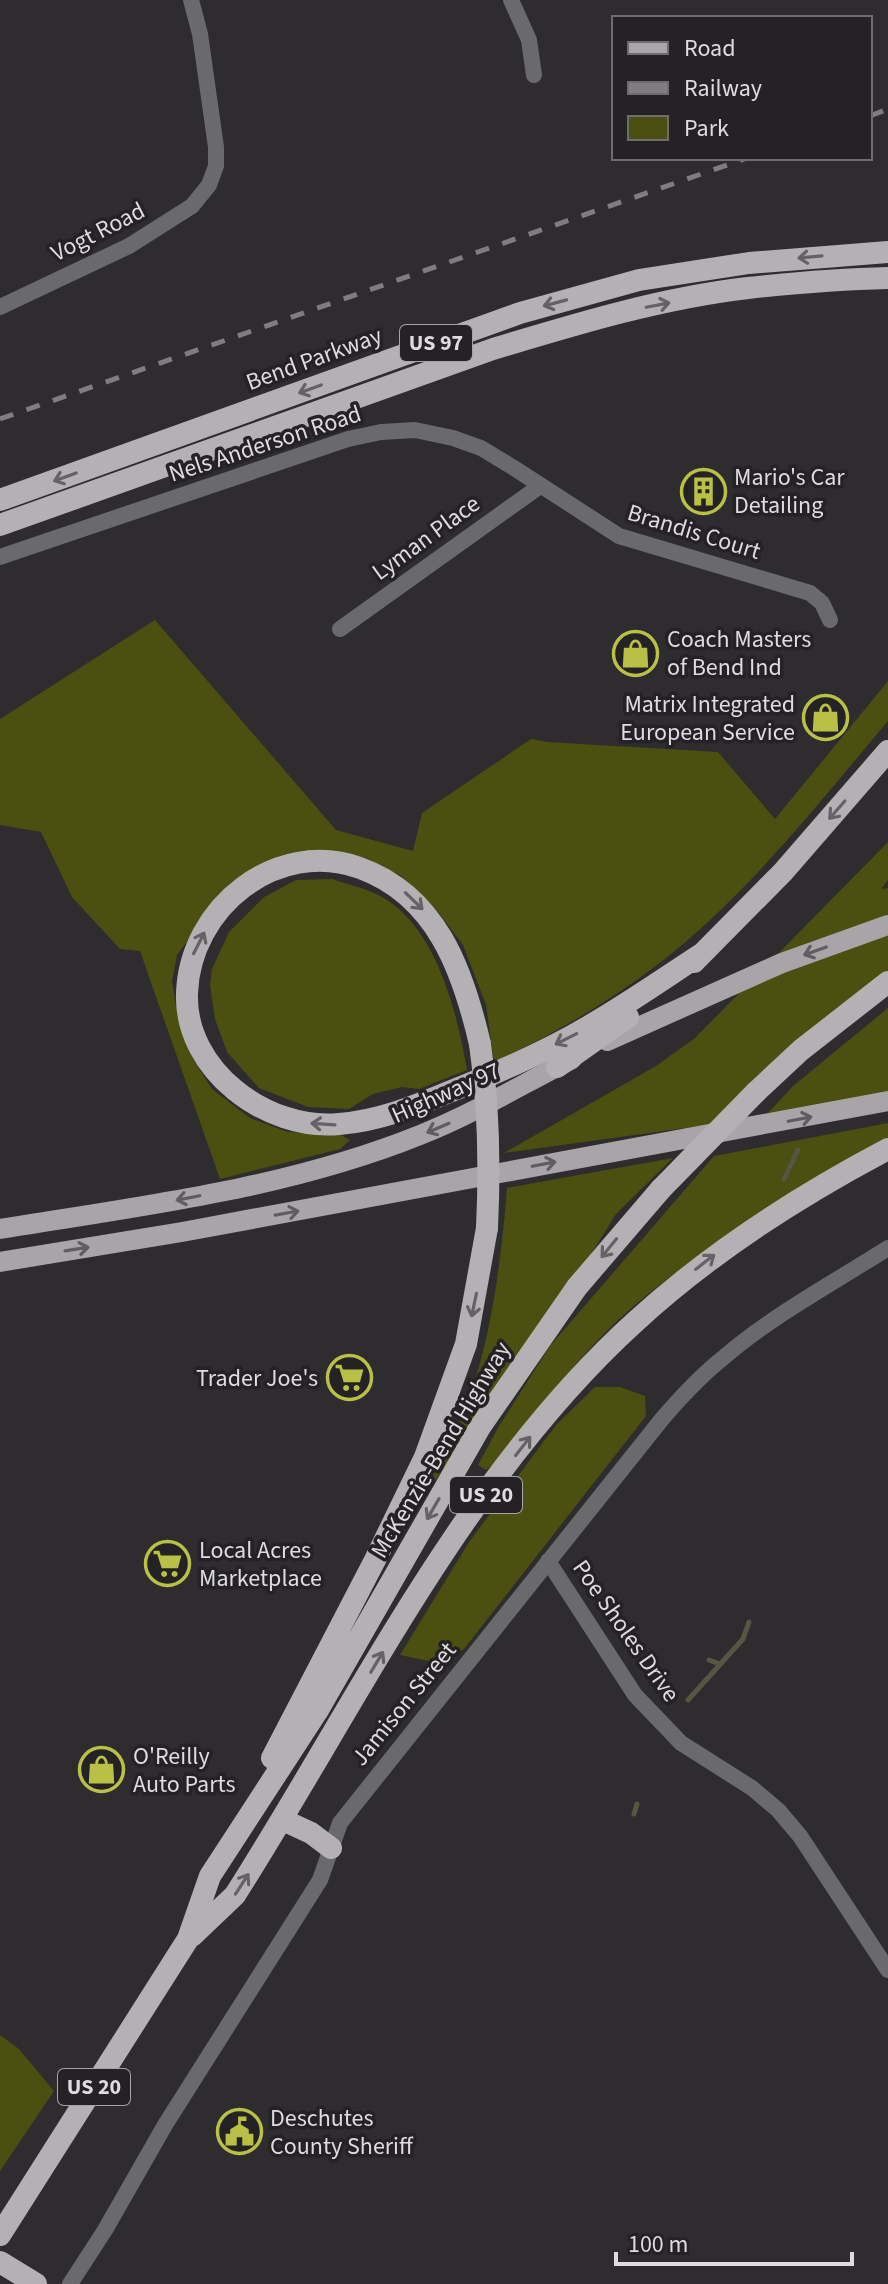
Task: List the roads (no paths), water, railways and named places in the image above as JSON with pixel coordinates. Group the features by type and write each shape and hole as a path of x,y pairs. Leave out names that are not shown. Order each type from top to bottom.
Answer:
{"highway":[{"name":"Bend Parkway","path":"0,500 520,313 639,280 749,263 882,250"},
{"name":"Bend Parkway","path":"0,525 493,349 561,329 746,288 888,278"},
{"path":"557,1067 645,1004 703,953 783,872 888,751"},
{"path":"210,1876 375,1560 425,1457 466,1344 487,1228 490,1144 480,1044 469,997 443,936 423,910 381,876 322,860 299,862 258,876 233,893 214,916 191,958 187,995 189,1013 207,1059 226,1082 246,1100 289,1121 337,1125 392,1115 504,1070 590,1026 703,953"},
{"name":"McKenzie-Bend Highway","path":"0,2235 188,1939 210,1876 318,1710 461,1459 510,1381 577,1287 661,1189 801,1050 888,982"},
{"name":"McKenzie-Bend Highway","path":"188,1939 235,1895 464,1525 506,1467 585,1372 632,1324 724,1247 828,1181 888,1149"},
{"path":"283,1820 311,1833 331,1848"},
{"path":"0,2262 36,2284"}],"main road":[{"name":"Highway 97","path":"0,1229 191,1198 289,1177 418,1136 508,1095 630,1029 782,963 888,925"},
{"path":"0,1262 182,1232 888,1101"}],"street":[{"name":"Vogt Road","path":"0,307 129,246 192,206 209,185 216,166 216,147 200,34 191,0"},
{"path":"511,0 529,40 534,75"},
{"name":"Nels Anderson Road","path":"0,557 332,444 381,432 415,430 453,438 481,448 540,486"},
{"name":"Brandis Court","path":"540,486 619,536 810,593 822,603 830,620"},
{"name":"Lyman Place","path":"340,629 540,486"},
{"name":"Jamison Street","path":"70,2284 165,2125 320,1880 340,1823 691,1386 774,1320 888,1248"},
{"name":"Poe Sholes Drive","path":"548,1561 635,1695 681,1743 752,1788 778,1810 800,1836 888,1970"}],"waterway":[{"path":"784,1179 798,1150"},
{"path":"688,1700 743,1639 749,1622"},
{"path":"709,1660 720,1664"},
{"path":"634,1814 637,1804"}],"railway":[{"path":"872,115 888,109"},
{"path":"0,419 741,160"}],"place":[{"name":"Mario's Car Detailing","path":"703,491"},
{"name":"Coach Masters of Bend Ind","path":"636,653"},
{"name":"Matrix Integrated European Service","path":"826,718"},
{"name":"Trader Joe's","path":"349,1378"},
{"name":"Local Acres Marketplace","path":"168,1564"},
{"name":"O'Reilly Auto Parts","path":"102,1770"},
{"name":"Deschutes County Sheriff","path":"239,2132"}]}
